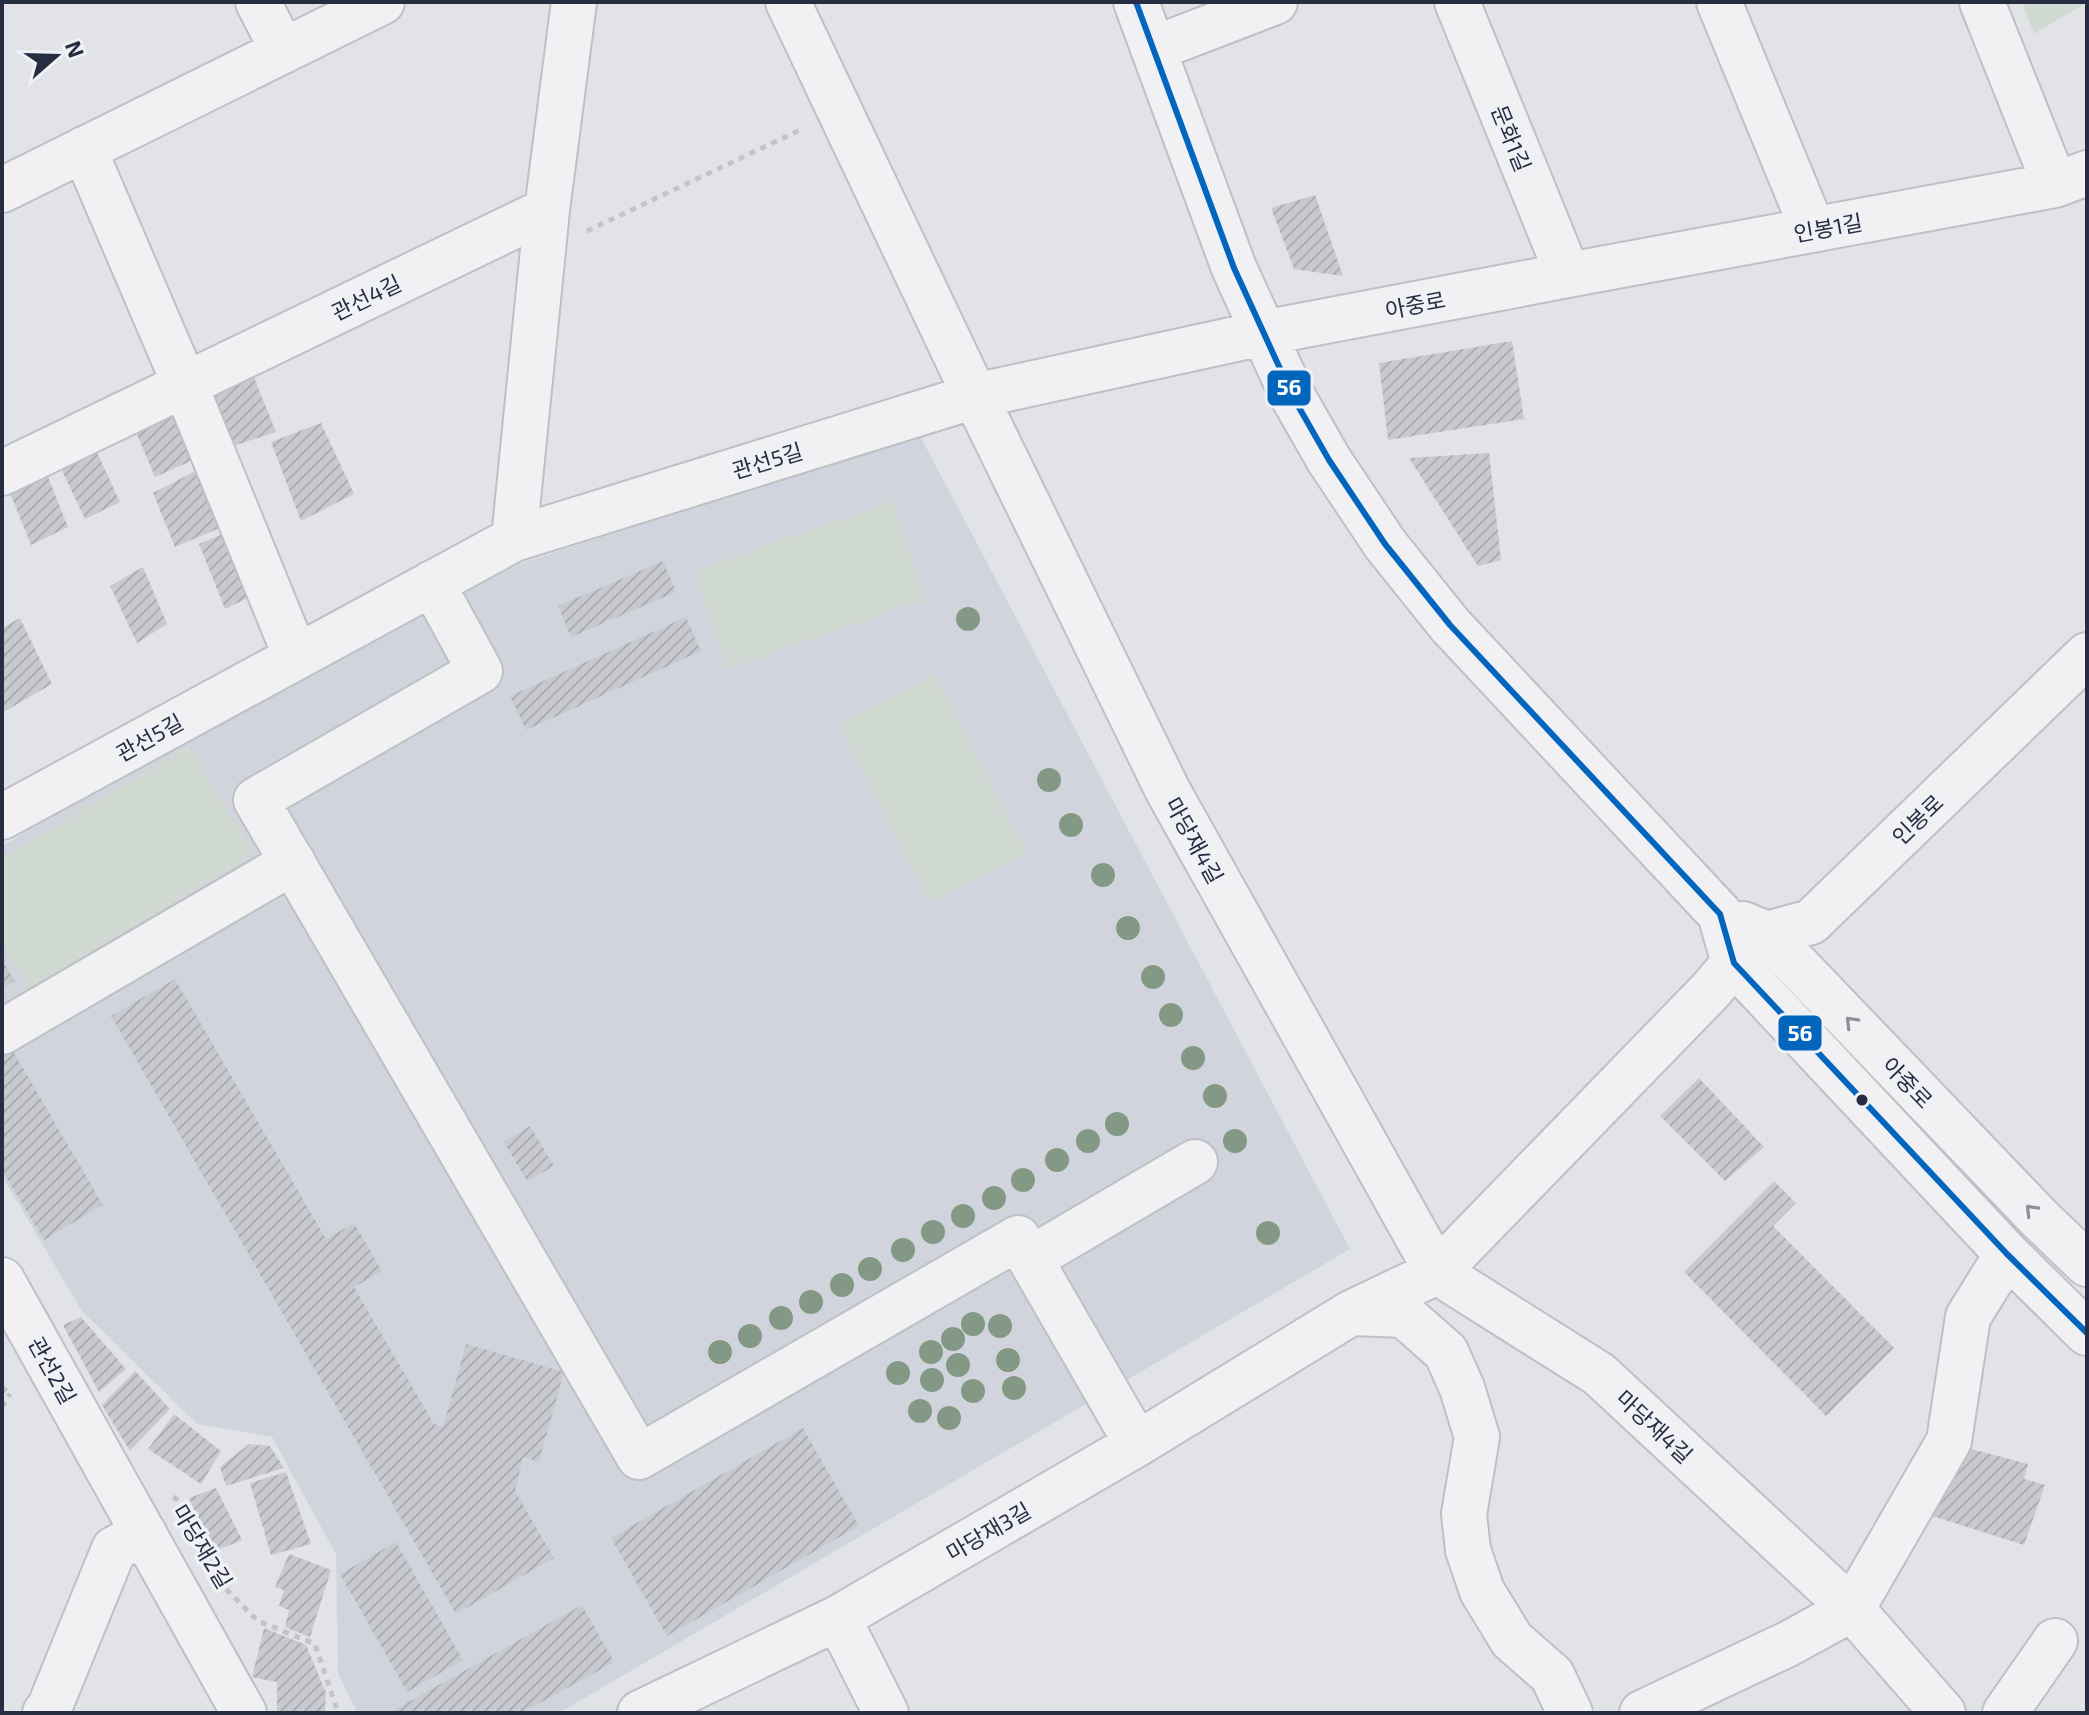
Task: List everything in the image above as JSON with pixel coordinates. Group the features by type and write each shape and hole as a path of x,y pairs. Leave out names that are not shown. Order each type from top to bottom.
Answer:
{"street":[{"path":"258,2 283,51"},
{"path":"2,190 382,2"},
{"path":"514,539 574,2"},
{"path":"788,2 975,396"},
{"name":"아중로","path":"1136,2 1234,268 1263,333 1293,397 1329,460 1385,544 1450,625 1720,914 1767,934 2040,1219 2086,1261"},
{"path":"1153,49 1275,2"},
{"name":"문화1길","path":"1457,2 1568,275"},
{"path":"1719,2 1813,230"},
{"path":"1982,2 2071,179"},
{"path":"84,149 296,657"},
{"name":"인봉1길","path":"1568,275 2071,179"},
{"name":"관선4길","path":"185,385 546,231"},
{"name":"아중로","path":"1263,333 1568,275"},
{"name":"관선5길","path":"2,817 514,539 975,396 1263,333"},
{"path":"2,473 185,385"},
{"name":"마당재4길","path":"975,396 1168,791 1437,1272 1599,1374 1852,1609 1943,1713"},
{"path":"432,583 480,671 256,800 639,1457 1018,1238 1137,1444 1351,1313 1437,1272 1734,963"},
{"name":"인봉로","path":"1734,963 1767,934 1811,922 2087,655"},
{"path":"2,1032 293,862"},
{"name":"아중로","path":"1720,914 1734,963 2007,1254 2087,1333"},
{"path":"1030,1259 1195,1162"},
{"path":"1642,1713 1788,1644 1852,1609 1949,1441 1968,1317 2007,1254"},
{"name":"관선2길","path":"2,1280 103,1459"},
{"path":"1351,1313 1404,1315 1446,1352 1462,1388 1477,1437 1464,1514 1468,1550 1482,1591 1512,1640 1552,1675 1570,1713"},
{"name":"마당재3길","path":"640,1713 838,1618 1137,1444"},
{"name":"마당재2길","path":"103,1459 244,1713"},
{"name":"마당재2길","path":"45,1713 114,1549 144,1533"},
{"path":"838,1618 886,1713"},
{"path":"2005,1713 2055,1641"},
{"path":"1712,1713 1788,1644"}],"path":[{"path":"546,231 839,111"},
{"path":"2,1387 10,1394 2,1407"},
{"name":"마당재2길","path":"170,1494 183,1503 228,1591 258,1621 315,1644 338,1713"}],"shaded area":[{"path":"2022,2 2087,2 2034,34"},
{"path":"919,434 1350,1249 559,1713 357,1713 338,1673 336,1554 272,1437 197,1424 82,1311 2,1176 2,846 218,719 519,564"},
{"path":"892,501 926,599 728,669 694,571"},
{"path":"935,674 1027,853 931,903 838,724"},
{"path":"189,746 254,854 29,988 2,943 2,858"}],"building":[{"path":"1315,195 1343,276 1294,269 1271,208"},
{"path":"1512,341 1524,419 1388,440 1379,363"},
{"path":"249,365 276,432 227,448 199,387"},
{"path":"171,400 193,460 155,477 130,418"},
{"path":"321,423 354,494 301,521 271,442"},
{"path":"92,442 120,502 85,519 55,456"},
{"path":"1489,453 1501,560 1478,566 1409,458"},
{"path":"42,462 68,527 31,545 5,481"},
{"path":"203,467 229,524 175,547 153,493"},
{"path":"230,531 260,592 225,609 199,544"},
{"path":"663,561 676,592 571,637 558,606"},
{"path":"143,567 167,624 137,643 110,586"},
{"path":"686,617 701,651 526,730 510,696"},
{"path":"20,618 52,684 2,713 2,628"},
{"path":"2,960 15,981 2,989"},
{"path":"175,979 326,1239 354,1223 382,1271 354,1287 434,1424 443,1427 466,1344 564,1372 539,1462 523,1457 515,1491 554,1558 456,1614 111,1016"},
{"path":"10,1046 103,1205 44,1240 2,1170 2,1051"},
{"path":"1699,1078 1764,1147 1725,1181 1660,1116"},
{"path":"530,1126 554,1166 527,1181 504,1142"},
{"path":"1774,1181 1796,1203 1773,1226 1894,1348 1826,1416 1684,1272"},
{"path":"81,1317 126,1369 99,1392 63,1325"},
{"path":"135,1371 170,1409 130,1451 102,1405"},
{"path":"174,1414 221,1451 201,1484 148,1449"},
{"path":"803,1428 859,1526 667,1636 611,1538"},
{"path":"249,1444 270,1446 284,1468 226,1486 220,1467"},
{"path":"1960,1446 2028,1464 2024,1479 2045,1485 2024,1545 1926,1514 1941,1475 1953,1479"},
{"path":"286,1472 311,1544 271,1555 250,1483"},
{"path":"216,1488 242,1540 213,1552 189,1498"},
{"path":"396,1542 463,1660 407,1692 340,1574"},
{"path":"289,1554 331,1570 310,1637 285,1627 289,1610 279,1606 284,1590 275,1587"},
{"path":"582,1605 614,1662 522,1713 395,1713 394,1710"},
{"path":"264,1628 306,1645 326,1693 325,1713 277,1711 277,1682 252,1677"}],"transit line":[{"name":"56","path":"1136,2 1234,268 1293,397 1329,460 1385,544 1450,625 1720,914 1734,963 2007,1254 2087,1333"}]}
